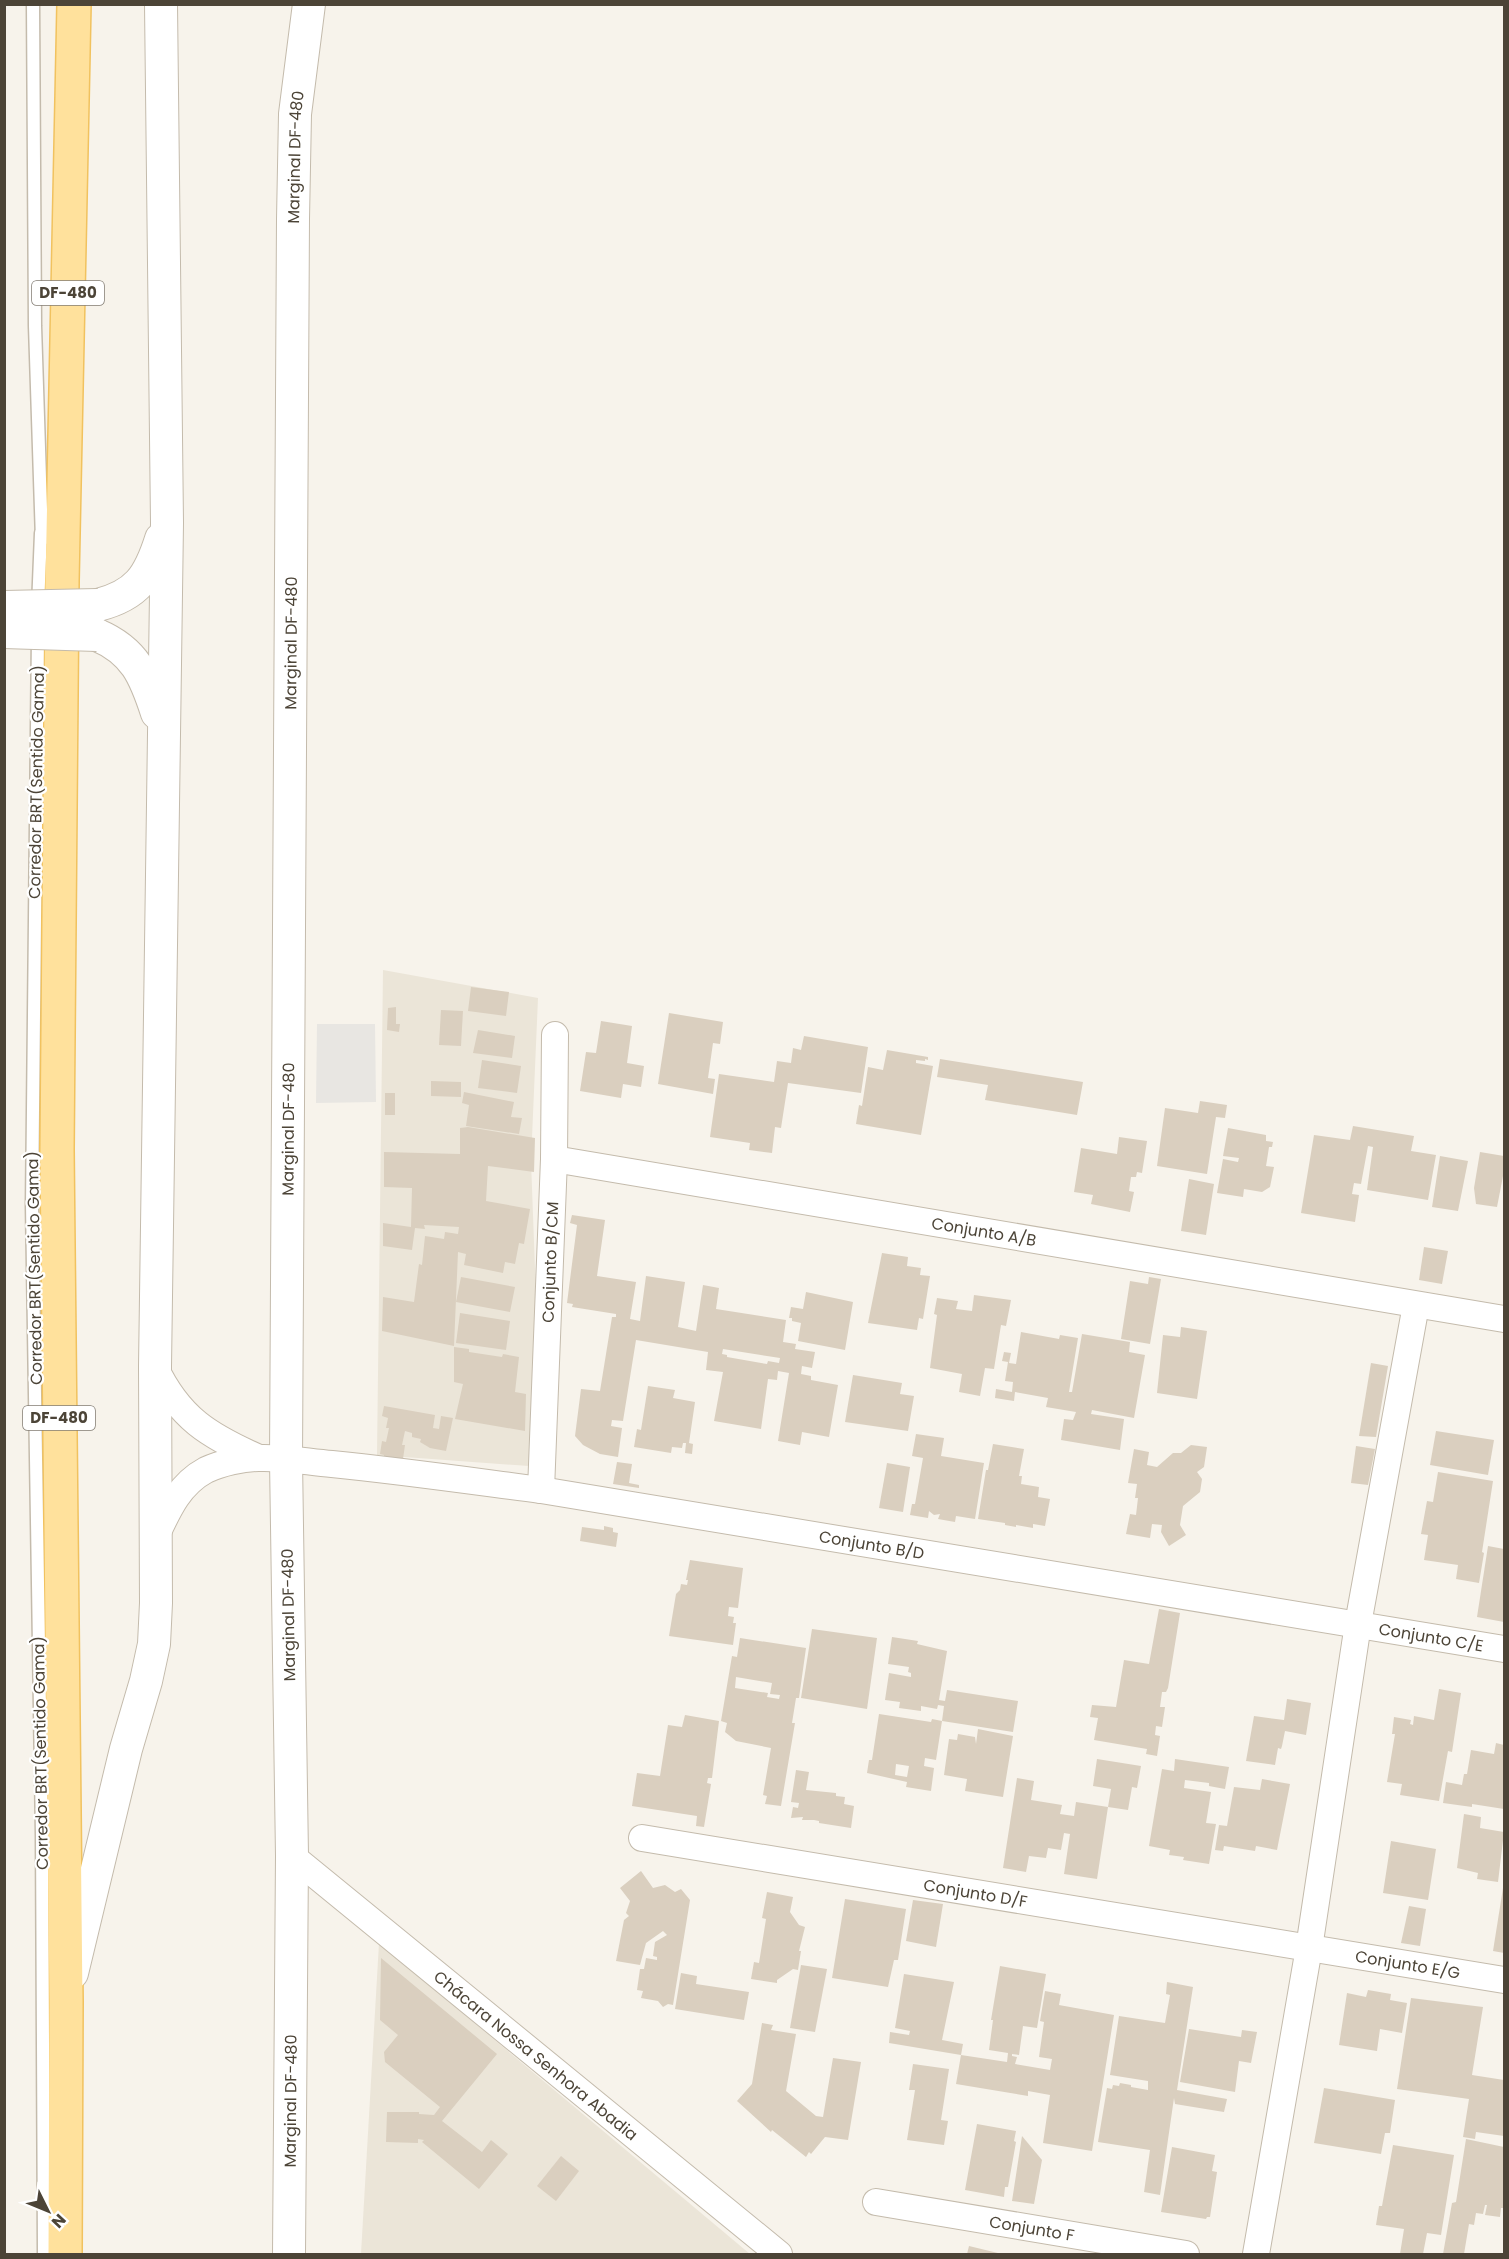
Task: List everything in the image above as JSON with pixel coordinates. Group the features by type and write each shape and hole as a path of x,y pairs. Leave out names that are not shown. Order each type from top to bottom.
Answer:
{"main road":[{"name":"DF-480","path":"65,2254 66,2001 57,1162 62,581 74,4"}],"street":[{"path":"66,2001 126,1749 150,1662 155,1613 155,1367 167,523 161,4"},
{"name":"Marginal DF-480","path":"290,2254 292,1856 272,1459 293,160 295,114 309,4"},
{"path":"4,632 97,620 116,600 138,586 155,558 167,523"},
{"path":"4,607 97,620 112,641 136,663 145,679 163,734"},
{"name":"Conjunto B/CM","path":"541,1490 554,1159 555,1035"},
{"name":"Conjunto A/B","path":"554,1159 1504,1319"},
{"path":"1256,2254 1309,1948 1358,1624 1416,1305"},
{"path":"155,1367 165,1388 185,1415 214,1437 272,1459"},
{"path":"156,1537 169,1506 193,1478 208,1469 224,1464 272,1459"},
{"name":"Conjunto B/D","path":"272,1459 384,1469 541,1490 1358,1624"},
{"name":"Conjunto C/E","path":"1358,1624 1504,1649"},
{"name":"Conjunto D/F","path":"642,1838 1309,1948"},
{"name":"Chácara Nossa Senhora Abadia","path":"292,1856 779,2254"},
{"name":"Conjunto E/G","path":"1309,1948 1504,1980"},
{"name":"Conjunto F","path":"876,2202 1186,2254"}],"lane":[{"path":"33,4 35,326 41,533 50,564 62,581"},
{"name":"Corredor BRT(Sentido Gama)","path":"41,533 38,573 32,1204 42,1848 44,2254"}],"shaded area":[{"path":"383,970 538,998 531,1161 536,1296 533,1428 529,1466 377,1455"},
{"path":"317,1024 375,1024 376,1102 316,1103"},
{"path":"379,1943 750,2254 361,2254"}],"building":[{"path":"471,987 509,992 506,1016 468,1011"},
{"path":"396,1007 396,1024 400,1024 399,1032 387,1030 388,1008"},
{"path":"441,1010 463,1011 461,1046 439,1045"},
{"path":"669,1013 723,1022 720,1044 713,1043 708,1078 715,1079 713,1094 658,1084"},
{"path":"601,1021 632,1026 627,1063 644,1066 641,1087 623,1084 621,1098 580,1091 586,1052 596,1053"},
{"path":"478,1030 515,1036 512,1058 473,1053"},
{"path":"804,1036 868,1047 861,1093 788,1083 781,1128 775,1127 772,1153 749,1150 750,1143 710,1137 719,1074 774,1082 777,1061 791,1063 793,1048 801,1050"},
{"path":"887,1050 928,1057 925,1061 916,1060 916,1063 933,1066 921,1135 856,1124 859,1105 862,1106 868,1067 883,1070"},
{"path":"940,1059 1083,1082 1077,1115 985,1100 988,1085 937,1077"},
{"path":"482,1060 521,1066 517,1093 478,1088"},
{"path":"431,1081 461,1082 461,1097 431,1096"},
{"path":"464,1092 514,1102 511,1117 522,1118 519,1134 466,1126 469,1105 462,1103"},
{"path":"385,1093 395,1093 395,1115 385,1115"},
{"path":"1200,1101 1227,1105 1225,1118 1216,1117 1207,1174 1157,1166 1165,1108 1198,1113"},
{"path":"1353,1126 1414,1136 1411,1151 1436,1155 1428,1200 1367,1190 1373,1147 1368,1146 1361,1184 1354,1183 1352,1194 1359,1195 1355,1222 1301,1213 1314,1135 1350,1140"},
{"path":"468,1127 535,1138 534,1172 488,1166 486,1201 530,1209 524,1244 519,1243 515,1264 505,1262 503,1273 464,1265 466,1254 458,1252 454,1346 382,1331 383,1297 414,1302 419,1264 422,1265 425,1236 444,1239 445,1232 458,1234 459,1227 424,1225 425,1229 415,1228 412,1250 383,1246 383,1223 411,1227 412,1188 384,1187 384,1152 460,1154 460,1128"},
{"path":"1228,1128 1266,1135 1266,1141 1273,1142 1272,1147 1269,1147 1266,1166 1274,1167 1270,1187 1262,1192 1244,1189 1243,1197 1217,1193 1223,1159 1238,1162 1239,1158 1223,1156"},
{"path":"1119,1137 1147,1141 1142,1173 1137,1172 1136,1177 1131,1177 1129,1191 1134,1192 1130,1212 1091,1204 1093,1195 1074,1192 1081,1148 1117,1154"},
{"path":"1480,1152 1504,1156 1504,1171 1497,1207 1476,1204 1474,1188"},
{"path":"1440,1156 1468,1161 1458,1211 1432,1207"},
{"path":"1189,1179 1214,1184 1206,1235 1181,1231"},
{"path":"572,1215 605,1220 597,1276 636,1282 630,1319 640,1321 646,1276 685,1282 678,1327 696,1331 703,1285 719,1288 716,1309 786,1320 783,1342 796,1344 795,1349 815,1352 812,1368 802,1366 801,1374 811,1376 811,1380 838,1385 829,1437 802,1432 800,1445 778,1441 789,1373 778,1371 777,1380 768,1379 761,1429 714,1421 723,1372 706,1370 708,1352 636,1340 623,1421 612,1420 611,1426 622,1428 618,1457 600,1454 583,1445 575,1436 581,1389 600,1391 612,1317 616,1317 616,1314 572,1307 573,1304 567,1303 577,1225 570,1223","holes":["723,1349 780,1358 779,1363 768,1361 767,1364 727,1357 722,1354"]},
{"path":"1424,1247 1448,1251 1442,1284 1419,1280"},
{"path":"882,1253 908,1257 907,1266 921,1268 920,1275 930,1276 923,1319 919,1318 917,1330 868,1323"},
{"path":"461,1277 515,1287 510,1312 456,1302"},
{"path":"1149,1277 1161,1279 1150,1344 1121,1339 1130,1281 1148,1284"},
{"path":"806,1292 853,1302 845,1350 798,1341 801,1323 789,1318 791,1307 803,1309"},
{"path":"974,1295 1011,1300 1006,1326 1001,1325 994,1369 985,1368 980,1396 959,1392 962,1374 930,1368 937,1298 958,1301 956,1309 972,1311"},
{"path":"460,1313 510,1321 506,1350 456,1343"},
{"path":"1181,1327 1207,1331 1197,1399 1157,1393 1163,1335 1180,1337"},
{"path":"1021,1332 1059,1339 1060,1335 1078,1338 1069,1392 1072,1392 1082,1334 1130,1342 1129,1352 1145,1355 1134,1418 1092,1410 1091,1414 1124,1419 1120,1450 1061,1440 1064,1419 1073,1420 1076,1412 1046,1407 1048,1398 1015,1392 1014,1401 995,1398 996,1389 1012,1392 1013,1382 1005,1381 1008,1362 1002,1361 1004,1352 1011,1353 1009,1363 1016,1364"},
{"path":"454,1347 469,1349 469,1352 519,1357 515,1392 526,1394 525,1431 455,1419 463,1384 454,1382"},
{"path":"1371,1363 1388,1366 1376,1437 1359,1436"},
{"path":"853,1375 902,1383 900,1394 914,1396 908,1431 845,1422"},
{"path":"648,1386 675,1390 673,1398 695,1402 689,1443 693,1444 692,1454 685,1453 686,1443 683,1443 682,1448 672,1447 671,1453 634,1447 637,1429 641,1430"},
{"path":"384,1406 435,1415 433,1428 439,1429 441,1416 453,1418 446,1451 430,1448 420,1442 421,1439 412,1437 412,1433 405,1431 402,1445 405,1445 403,1459 400,1458 395,1484 379,1481 384,1455 380,1454 382,1441 386,1442 389,1428 386,1428 388,1418 382,1416"},
{"path":"1436,1431 1494,1440 1488,1475 1430,1465"},
{"path":"916,1434 944,1438 941,1456 984,1463 975,1519 956,1516 955,1522 938,1519 940,1514 934,1515 929,1511 928,1518 910,1515 912,1504 915,1504 923,1458 912,1456"},
{"path":"993,1444 1024,1449 1019,1476 1022,1476 1021,1484 1039,1487 1038,1497 1050,1499 1045,1526 1033,1524 1033,1528 1016,1525 1016,1527 978,1519"},
{"path":"1191,1445 1207,1447 1204,1467 1197,1472 1202,1479 1200,1492 1183,1506 1180,1525 1186,1535 1169,1546 1161,1532 1162,1525 1152,1524 1150,1538 1126,1534 1130,1514 1136,1515 1138,1498 1135,1498 1137,1484 1128,1483 1134,1449 1149,1452 1147,1465 1157,1467 1173,1453 1181,1453"},
{"path":"1356,1446 1375,1449 1368,1485 1351,1483"},
{"path":"617,1462 632,1464 629,1483 639,1485 639,1488 613,1484"},
{"path":"887,1463 910,1467 903,1512 879,1508"},
{"path":"1438,1472 1493,1481 1479,1583 1456,1579 1458,1565 1424,1560 1428,1535 1421,1534 1427,1501 1433,1502"},
{"path":"604,1526 613,1528 613,1532 618,1533 616,1547 580,1541 582,1527 604,1530"},
{"path":"1488,1546 1504,1549 1504,1622 1477,1617"},
{"path":"690,1560 743,1568 738,1608 729,1607 728,1616 734,1617 733,1623 736,1623 733,1645 669,1636 676,1594 681,1584 687,1585"},
{"path":"1159,1609 1180,1613 1168,1688 1166,1692 1162,1692 1160,1707 1165,1707 1162,1727 1156,1726 1155,1735 1160,1736 1157,1756 1146,1754 1147,1749 1094,1740 1098,1718 1090,1717 1092,1705 1116,1707 1124,1660 1149,1664"},
{"path":"812,1629 877,1638 867,1709 801,1698"},
{"path":"892,1637 918,1641 917,1644 947,1651 939,1700 945,1701 947,1690 1018,1701 1013,1732 942,1721 944,1706 938,1705 937,1709 921,1706 921,1711 899,1708 900,1702 885,1700 889,1673 911,1677 911,1673 908,1672 909,1667 888,1664"},
{"path":"740,1638 806,1648 799,1698 796,1698 792,1723 795,1723 781,1806 765,1804 767,1796 763,1795 771,1748 736,1741 725,1732 727,1723 721,1721 732,1656 737,1657","holes":["736,1677 772,1683 770,1694 780,1695 779,1699 767,1697 768,1693 735,1688"]},
{"path":"1439,1689 1461,1693 1452,1752 1448,1751 1439,1801 1400,1795 1402,1784 1387,1782 1395,1734 1392,1734 1394,1717 1411,1720 1410,1724 1413,1725 1414,1716 1434,1720"},
{"path":"1287,1699 1311,1703 1306,1735 1285,1731 1281,1749 1278,1748 1275,1765 1246,1761 1254,1716 1284,1720"},
{"path":"879,1714 931,1722 932,1719 942,1721 936,1760 925,1758 924,1766 934,1768 931,1791 906,1787 907,1782 867,1773 869,1760 872,1760","holes":["896,1764 909,1766 907,1777 895,1775"]},
{"path":"685,1715 719,1721 712,1778 708,1778 707,1783 711,1784 704,1827 696,1826 697,1816 632,1806 637,1773 660,1776 668,1725 682,1727"},
{"path":"978,1729 1013,1736 1003,1797 965,1791 967,1779 944,1775 949,1739 957,1740 958,1734 975,1737 976,1744"},
{"path":"1496,1743 1504,1745 1504,1809 1472,1804 1472,1807 1443,1803 1446,1782 1462,1785 1464,1774 1467,1774 1471,1750 1494,1754"},
{"path":"1097,1759 1141,1766 1137,1788 1132,1787 1128,1810 1108,1807 1111,1789 1093,1786"},
{"path":"1175,1759 1229,1767 1225,1789 1209,1786 1209,1783 1185,1780 1184,1788 1211,1792 1206,1823 1216,1824 1209,1864 1183,1860 1184,1857 1169,1855 1170,1850 1149,1846 1162,1769 1174,1771"},
{"path":"796,1770 809,1772 806,1790 836,1793 836,1796 845,1797 844,1804 854,1806 851,1828 819,1823 814,1820 802,1820 803,1817 791,1818 793,1807 798,1808 799,1803 791,1802"},
{"path":"1017,1778 1034,1781 1031,1800 1062,1805 1060,1814 1074,1816 1076,1802 1108,1807 1097,1879 1064,1874 1070,1834 1064,1833 1061,1850 1048,1848 1046,1858 1029,1856 1026,1872 1003,1868"},
{"path":"1262,1779 1290,1784 1277,1850 1256,1846 1255,1851 1224,1846 1223,1851 1215,1850 1219,1825 1227,1826 1234,1787 1260,1790"},
{"path":"1464,1814 1481,1817 1480,1828 1504,1832 1498,1882 1477,1879 1478,1873 1457,1868"},
{"path":"1391,1841 1436,1849 1428,1900 1383,1893"},
{"path":"641,1871 653,1888 665,1885 675,1892 681,1889 690,1900 673,2005 668,2004 663,2007 658,2001 641,1998 643,1991 637,1990 640,1969 644,1969 646,1958 657,1960 657,1957 653,1956 655,1942 667,1935 663,1931 646,1943 640,1965 616,1961 624,1920 629,1916 626,1913 630,1901 620,1888"},
{"path":"1504,1888 1504,1953 1493,1951"},
{"path":"767,1892 793,1897 790,1912 799,1925 805,1927 799,1951 801,1951 798,1970 793,1969 777,1980 777,1983 751,1979 754,1962 759,1963 766,1919 762,1918"},
{"path":"845,1899 906,1909 898,1960 894,1960 888,1987 832,1978"},
{"path":"913,1900 943,1904 936,1947 906,1941"},
{"path":"1409,1906 1426,1909 1420,1946 1401,1943"},
{"path":"381,1958 497,2054 442,2121 482,2152 491,2140 508,2154 479,2189 422,2142 424,2140 418,2139 418,2143 386,2142 387,2112 419,2112 419,2114 434,2115 440,2107 385,2062 384,2052 398,2035 380,2020"},
{"path":"801,1965 827,1969 815,2032 790,2028"},
{"path":"1000,1966 1046,1974 1037,2028 1023,2026 1019,2055 1012,2054 1017,2057 1015,2064 1050,2070 1052,2059 1039,2057 1044,2022 1040,2021 1045,1991 1061,1994 1059,2005 1114,2015 1092,2151 1043,2143 1050,2095 1028,2091 1028,2096 956,2084 961,2055 1007,2062 1008,2053 989,2050 993,2020 991,2020"},
{"path":"681,1973 697,1976 696,1984 749,1992 744,2020 675,2009"},
{"path":"904,1974 954,1982 942,2040 963,2044 961,2055 889,2043 890,2032 909,2035 910,2031 895,2028"},
{"path":"1167,1982 1193,1987 1177,2090 1227,2099 1224,2112 1175,2104 1174,2098 1160,2195 1144,2192 1150,2150 1098,2142 1107,2088 1112,2089 1113,2085 1119,2086 1120,2083 1148,2090 1148,2081 1110,2075 1119,2016 1165,2023 1170,1995 1166,1994"},
{"path":"1368,1990 1391,1994 1390,2000 1407,2003 1402,2033 1380,2029 1377,2051 1339,2045 1347,1993 1366,1997"},
{"path":"1411,1998 1483,2007 1472,2075 1504,2080 1504,2136 1476,2132 1475,2139 1463,2137 1469,2099 1397,2089"},
{"path":"762,2023 773,2025 771,2030 796,2034 786,2091 816,2116 823,2117 833,2058 861,2062 848,2140 825,2137 806,2157 772,2130 771,2132 737,2101 752,2084"},
{"path":"1189,2029 1241,2037 1242,2030 1257,2032 1251,2063 1239,2061 1235,2092 1180,2082"},
{"path":"913,2064 949,2069 941,2120 948,2121 944,2145 907,2140 915,2090 909,2090"},
{"path":"1324,2088 1395,2100 1390,2133 1385,2133 1381,2154 1314,2143"},
{"path":"977,2124 1016,2131 1008,2187 1005,2187 1004,2197 965,2190"},
{"path":"1022,2136 1042,2160 1034,2204 1012,2201"},
{"path":"1466,2139 1504,2147 1504,2208 1501,2208 1500,2217 1485,2215 1487,2205 1485,2205 1483,2214 1476,2213 1474,2225 1469,2224 1464,2254 1443,2254 1452,2203 1456,2202"},
{"path":"1393,2145 1454,2155 1441,2235 1427,2233 1423,2254 1400,2254 1404,2229 1376,2225 1379,2206 1382,2206"},
{"path":"1172,2147 1215,2155 1212,2171 1217,2172 1210,2217 1206,2219 1161,2212"},
{"path":"561,2156 579,2171 556,2201 537,2186"},
{"path":"969,2246 1002,2254 967,2254"}]}
